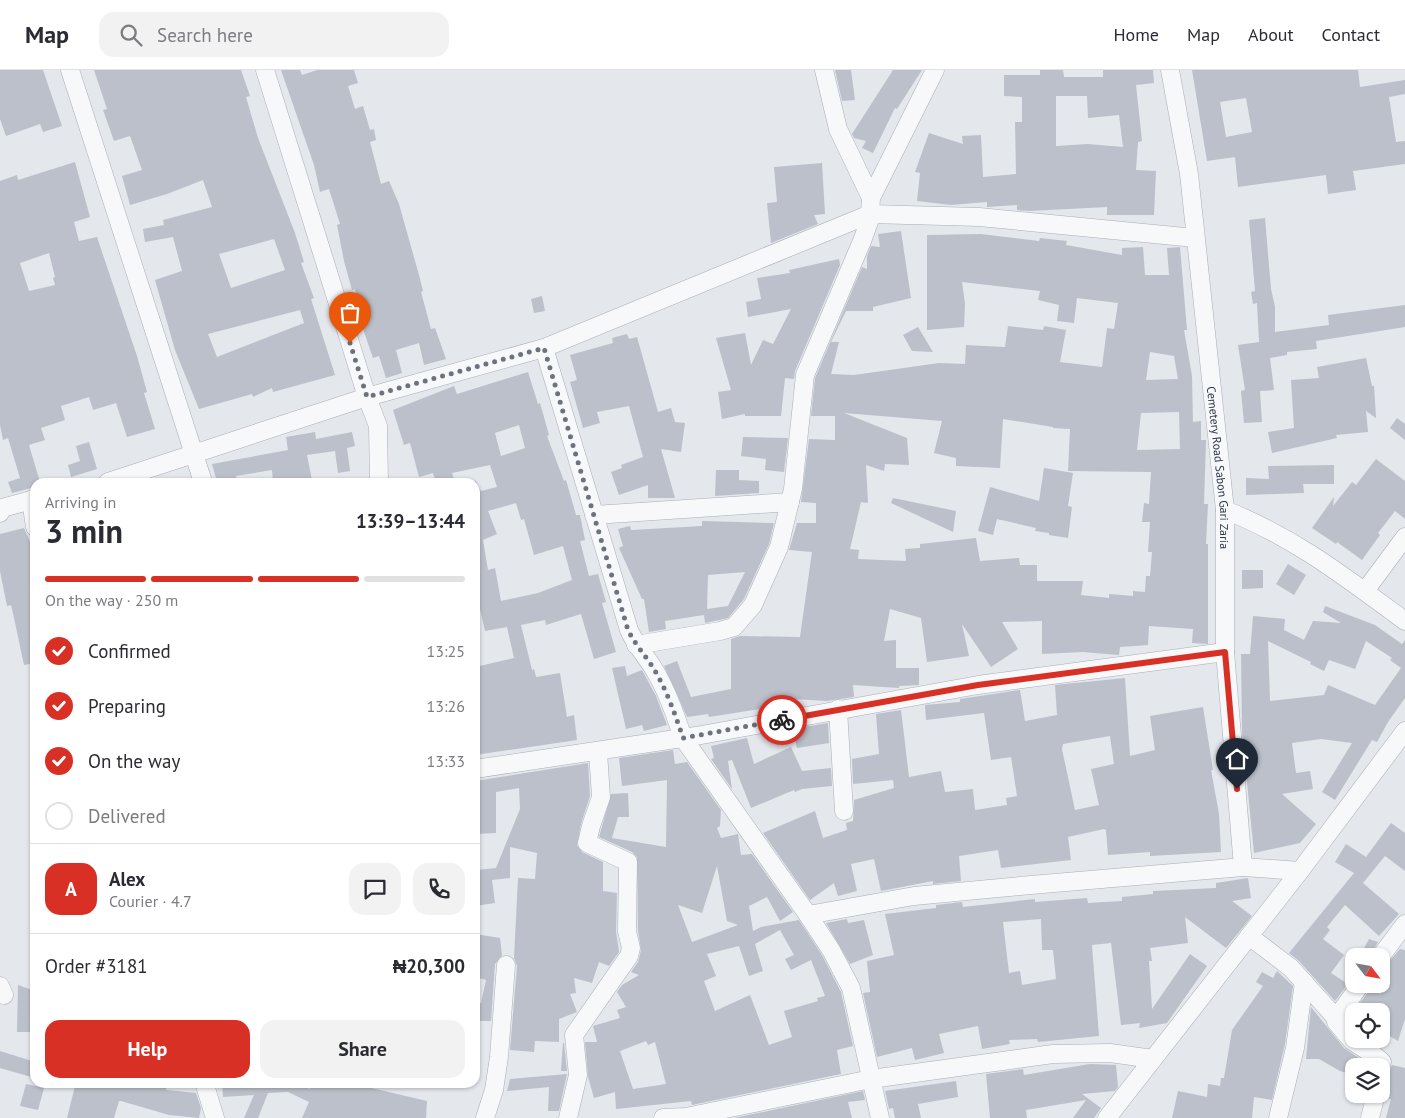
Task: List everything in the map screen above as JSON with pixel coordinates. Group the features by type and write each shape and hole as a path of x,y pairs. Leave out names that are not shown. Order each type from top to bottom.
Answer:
{"street":[{"path":"70,70 202,478"},
{"path":"265,70 367,397 378,426 379,478"},
{"path":"824,70 838,129 871,206"},
{"path":"636,645 720,632 734,627 753,605 779,547 790,502 805,375 870,222 871,206 934,70"},
{"name":"Cemetery Road Sabon Gari Zaria","path":"1170,70 1189,174 1194,238 1225,510 1225,652 1243,867"},
{"path":"120,478 367,397 544,348 871,206 1194,238"},
{"path":"544,348 628,630 636,645 652,666 672,708 683,738 808,915 851,988 880,1118"},
{"path":"0,508 30,501"},
{"path":"594,516 790,502"},
{"path":"1225,510 1273,530 1295,543 1405,621"},
{"path":"1365,591 1405,537"},
{"path":"480,768 683,738 978,685 1225,652"},
{"path":"838,709 844,811"},
{"path":"1107,1118 1300,871 1405,731"},
{"path":"568,1118 578,1075 574,1035 629,956 631,948 627,931 628,862 587,843 590,826 601,797 598,752"},
{"path":"808,915 914,896 1243,867 1300,871"},
{"path":"1387,948 1405,924"},
{"path":"1249,936 1291,968 1336,1018 1336,1022 1352,1041 1377,1058"},
{"path":"486,1118 494,1090 499,1057 506,965"},
{"path":"1278,1118 1295,1048 1304,982"},
{"path":"1336,1018 1354,993"},
{"path":"663,1118 686,1117 871,1079 1082,1052 1110,1053 1153,1059"},
{"path":"206,1088 214,1118"},
{"path":"1370,1118 1374,1103"}],"building":[{"path":"0,70 43,70 62,126 43,132 40,124 6,136 0,119"},
{"path":"94,70 241,70 250,96 246,97 258,138 295,233 304,262 301,263 314,298 311,299 335,375 273,392 272,388 253,397 252,394 199,409 175,350 155,280 182,271 173,237 145,242 143,229 164,225 163,220 212,207 203,180 167,194 130,205 122,176 142,170 130,136 114,141 103,110 107,109","holes":["274,239 285,270 231,288 219,254","300,310 304,323 217,357 208,334"]},
{"path":"281,70 300,70 302,75 317,70 354,70 358,83 348,86 355,109 363,106 370,130 374,129 376,140 370,142 381,184 389,181 399,204 419,275 423,291 421,292 431,329 435,328 446,359 424,365 419,343 396,350 402,373 386,378 379,356 373,358 362,326 364,325 355,289 352,290 344,261 337,225 340,224 329,189 320,192 314,165"},
{"path":"835,70 851,70 855,100 842,101"},
{"path":"893,70 922,70 897,109 895,108 873,153 862,148 866,141 854,138 852,134"},
{"path":"1040,70 1063,70 1064,77 1103,77 1103,70 1153,70 1154,83 1136,85 1142,141 1138,142 1136,170 1156,171 1154,215 1107,215 1107,207 1029,211 1017,210 1017,205 987,207 987,202 951,205 917,201 920,173 915,172 929,133 963,144 962,136 981,135 983,177 1016,174 1015,122 1022,122 1022,97 1004,96 1004,75 1040,75","holes":["1056,96 1087,96 1088,118 1119,115 1123,147 1088,144 1056,146"]},
{"path":"1192,70 1358,70 1360,87 1405,80 1405,94 1389,97 1396,142 1405,141 1405,164 1353,171 1356,190 1328,194 1326,175 1238,187 1235,157 1207,161","holes":["1246,98 1252,132 1226,137 1220,102"]},
{"path":"75,162 90,217 74,222 79,241 97,237 137,356 147,392 144,393 155,429 127,437 116,403 93,410 89,397 61,406 65,420 41,428 45,440 29,445 39,478 30,478 30,488 12,493 8,482 20,478 8,438 3,440 0,425 0,181 17,175 18,180","holes":["49,253 55,277 53,278 55,285 29,291 20,263"]},
{"path":"822,163 825,214 814,215 818,224 771,243 767,203 777,202 774,167"},
{"path":"1265,218 1271,289 1275,307 1275,332 1329,325 1328,315 1405,305 1405,327 1316,341 1317,349 1287,352 1287,355 1270,358 1274,390 1260,391 1262,422 1244,423 1241,391 1245,390 1238,345 1259,342 1257,303 1253,304 1251,292 1255,291 1249,220"},
{"path":"901,231 911,298 873,307 873,311 846,311 831,342 839,342 831,374 854,375 939,363 965,364 966,345 1005,347 1008,326 1043,330 1044,326 1066,330 1060,362 1102,367 1107,328 1114,329 1118,303 1077,298 1074,323 1057,321 1059,305 1038,300 1040,291 962,282 965,304 964,327 927,330 927,235 981,234 1039,241 1040,238 1067,241 1066,245 1122,255 1122,248 1143,247 1145,275 1169,275 1167,248 1180,247 1187,330 1184,330 1192,376 1193,422 1201,421 1201,440 1206,440 1204,504 1208,504 1206,544 1208,544 1208,644 1192,643 1193,629 1149,626 1148,645 1120,647 1119,655 1083,652 1042,654 1042,621 1002,622 1018,649 991,667 962,624 969,656 927,662 921,618 890,609 884,641 896,640 896,668 919,668 919,685 899,686 899,688 853,685 854,697 827,701 793,699 794,704 760,707 760,709 709,717 708,714 687,717 664,666 677,661 691,697 731,689 731,639 740,636 800,637 812,552 789,550 797,523 816,523 816,503 801,502 809,439 835,440 835,416 811,416 815,378 862,267 867,269 867,256 871,246 880,247 878,234","holes":["1150,352 1174,356 1178,379 1146,380","1179,412 1180,449 1137,450 1141,413","844,413 942,421 934,453 956,458 956,466 1000,468 1003,419 1053,428 1070,429 1068,471 1151,472 1149,504 1144,503 1142,522 1150,522 1148,552 1152,552 1150,576 1146,576 1145,592 1133,591 1133,596 1109,594 1109,598 1081,595 1083,581 1037,581 1037,565 1020,565 1019,558 980,561 976,538 920,544 920,548 905,549 906,561 858,559 859,550 850,549 861,502 868,503 866,465 884,471 885,464 909,465 907,438"]},
{"path":"839,259 840,265 795,371 794,379 785,378 781,416 745,416 745,414 722,419 718,392 731,390 716,338 745,333 751,365 763,340 773,344 791,309 748,317 746,302 761,299 757,278 790,273 789,270"},
{"path":"542,296 545,311 534,313 531,299"},
{"path":"918,327 933,352 912,351 903,335"},
{"path":"627,334 629,339 637,337 658,412 671,408 675,422 685,423 681,452 661,449 675,498 648,498 648,485 619,495 611,472 622,468 621,465 643,457 629,406 597,412 600,423 583,428 570,382 577,380 570,355 613,343 612,338"},
{"path":"1366,358 1372,386 1374,386 1376,418 1366,411 1368,432 1336,435 1337,438 1272,453 1268,432 1294,428 1291,380 1319,378 1317,367"},
{"path":"528,372 538,404 540,403 549,435 547,436 564,481 566,480 576,515 580,515 585,540 580,541 589,576 598,574 606,602 602,603 616,652 594,659 581,614 546,625 545,620 521,625 532,670 534,669 536,677 560,673 567,717 574,715 577,740 480,754 480,666 514,658 507,627 485,631 480,609 480,489 481,491 497,487 490,465 452,473 454,478 435,478 433,473 419,477 410,443 404,445 393,410 454,386 457,394","holes":["519,425 525,448 501,456 495,433","516,503 521,520 524,519 534,555 563,546 572,580 538,593 501,601 495,568 488,570 483,540 497,534 488,511"]},
{"path":"1397,418 1405,424 1405,440 1390,428"},
{"path":"315,432 316,439 352,432 355,446 347,448 350,471 338,473 335,451 307,455 312,478 273,478 272,470 236,476 237,478 216,478 212,464 288,450 286,437"},
{"path":"743,437 788,438 784,472 765,470 766,459 741,456"},
{"path":"89,442 97,469 71,477 68,465 80,461 76,446"},
{"path":"1376,459 1405,481 1405,519 1395,511 1378,533 1380,535 1362,560 1337,542 1336,544 1312,528 1334,497 1333,506 1352,482 1356,485"},
{"path":"1334,465 1334,484 1303,484 1304,493 1246,495 1246,478 1269,479 1268,466"},
{"path":"1044,468 1073,473 1068,506 1072,507 1068,538 1049,535 1049,533 1035,531 1036,528 997,519 993,535 978,531 990,487 1039,501"},
{"path":"716,470 739,470 739,480 759,481 759,493 715,496"},
{"path":"893,498 956,511 953,532 891,503"},
{"path":"702,521 774,523 769,544 744,599 728,618 705,623 704,615 665,621 666,629 649,632 644,599 642,599 619,548 623,546 618,529 630,526 631,530 702,526","holes":["745,572 728,606 707,609 708,575"]},
{"path":"24,528 30,542 30,664 24,665 11,605 7,606 0,571 0,534"},
{"path":"1288,564 1306,575 1294,595 1276,584"},
{"path":"1242,570 1263,570 1263,588 1242,589"},
{"path":"1325,606 1375,625 1402,644 1405,640 1405,698 1377,742 1372,740 1335,800 1322,792 1352,743 1321,739 1292,743 1296,773 1310,771 1313,789 1282,794 1316,824 1300,843 1254,853 1242,732 1241,654 1250,654 1253,616 1285,619 1284,630 1304,640 1313,621 1341,623 1323,612","holes":["1268,641 1311,662 1310,664 1324,671 1329,660 1355,669 1366,641 1392,658 1390,660 1401,668 1375,705 1328,685 1324,695 1270,701"]},
{"path":"625,666 627,676 642,670 656,696 667,725 644,731 642,725 626,729 612,668"},
{"path":"1125,678 1130,756 1155,750 1150,716 1203,707 1219,814 1221,852 1150,856 1150,852 1108,855 1106,830 1104,829 1068,837 1071,860 1001,868 998,850 959,856 961,881 933,884 933,881 881,891 874,859 851,864 857,891 838,896 834,883 810,900 763,833 815,811 823,838 847,830 846,823 853,821 854,800 894,788 893,780 853,784 852,759 879,754 876,714 901,710 909,777 941,771 945,792 973,789 975,810 1007,805 1006,798 1017,796 1011,757 991,760 984,713 926,720 925,705 960,702 960,699 1020,690 1025,721 1057,715 1055,685","holes":["1110,736 1114,764 1091,769 1099,805 1075,810 1062,749 1063,744"]},
{"path":"828,723 829,743 797,748 793,729"},
{"path":"747,738 754,764 791,747 802,771 831,768 832,786 802,789 795,792 794,790 751,808 732,760 728,761 732,789 711,759 714,758 711,746"},
{"path":"673,750 675,764 687,762 721,810 720,826 717,828 721,838 738,834 741,855 752,854 793,912 780,921 767,897 749,906 753,931 761,927 799,920 822,955 841,992 853,1046 837,1050 841,1074 692,1105 691,1101 616,1109 615,1092 594,1098 588,1077 585,1042 597,1042 593,1026 620,1018 617,1010 626,1007 617,992 622,985 639,975 631,972 638,962 641,950 638,930 637,857 632,852 599,837 611,794 628,793 629,817 618,817 612,838 666,847 667,780 622,786 619,758","holes":["717,866 727,921 738,925 692,942 678,905 702,913","780,930 794,955 785,959 791,970 811,960 825,996 817,998 818,1001 784,1011 792,1037 769,1045 750,995 715,1011 704,981 716,976 707,954 739,946 749,976 763,971 755,944","646,1041 648,1045 655,1042 666,1084 633,1089 620,1051"]},
{"path":"588,763 590,796 581,824 577,845 582,852 603,862 603,891 617,893 616,931 619,952 609,966 599,962 592,983 574,978 576,993 570,994 577,1012 559,1019 559,1042 535,1041 534,1052 510,1050 517,966 514,958 518,878 535,879 537,853 510,847 510,878 492,880 495,903 480,905 480,870 496,868 520,809 519,788 496,792 496,833 480,834 480,780"},
{"path":"1391,823 1405,833 1405,871 1385,856 1363,883 1399,914 1379,936 1345,905 1327,927 1330,930 1323,939 1344,955 1331,973 1345,982 1345,988 1335,1001 1299,961 1289,953 1354,873 1335,862 1346,844 1366,857"},
{"path":"1248,878 1251,898 1232,901 1252,916 1226,948 1185,917 1188,943 1150,948 1152,961 1149,961 1152,1009 1190,954 1207,966 1167,1023 1139,1028 1140,1023 1121,1025 1111,943 1092,945 1099,1036 1038,1042 1037,1039 1009,1040 1010,1044 982,1049 978,1026 939,1034 944,1053 915,1060 912,1048 877,1057 863,993 870,992 867,961 894,955 885,914 936,908 936,905 962,902 963,907 1035,899 1035,902 1087,898 1088,903 1122,901 1122,897 1153,894 1153,891 1216,888 1216,883","holes":["1041,919 1042,950 1053,950 1056,979 1022,985 1020,971 1009,973 1003,922"]},
{"path":"847,919 848,923 864,920 873,955 850,964 826,923"},
{"path":"480,935 500,938 502,955 495,964 491,1021 480,1021 480,1003 486,980 480,978"},
{"path":"1369,939 1378,942 1374,948 1364,948"},
{"path":"1400,949 1405,950 1405,1019 1398,1041 1390,1036 1390,1003 1360,1003 1367,993 1390,993 1390,961"},
{"path":"1277,971 1293,986 1285,1044 1272,1100 1254,1097 1252,1118 1172,1118 1178,1091 1207,1097 1208,1084 1220,1086 1221,1078 1224,1078 1232,1030 1263,986 1256,982 1262,972 1273,978"},
{"path":"18,985 30,989 30,1032 17,1032"},
{"path":"1311,1007 1344,1048 1359,1058 1345,1058 1345,1072 1319,1059 1306,1059"},
{"path":"564,1043 567,1071 561,1071"},
{"path":"0,1051 30,1060 30,1077 0,1068"},
{"path":"1090,1064 1116,1065 1118,1087 1115,1091 1082,1094 1101,1108 1094,1118 1073,1118 1086,1100 1026,1110 1027,1118 990,1118 986,1074 1023,1069 1024,1075"},
{"path":"1392,1065 1405,1068 1405,1118 1386,1118 1391,1099 1390,1070"},
{"path":"567,1074 559,1111 548,1111 549,1087 507,1091 510,1079"},
{"path":"956,1081 958,1097 918,1104 921,1118 895,1118 893,1108 889,1109 885,1091"},
{"path":"26,1084 30,1085 30,1088 44,1088 38,1110 20,1106"},
{"path":"74,1088 166,1088 166,1090 196,1093 201,1108 199,1118 169,1115 119,1101 114,1118 67,1118"},
{"path":"222,1088 371,1088 427,1101 426,1118 302,1118 309,1102 288,1092 268,1093 258,1118 244,1118 254,1095 223,1097"},
{"path":"863,1091 865,1100 848,1102 852,1118 734,1118"}],"way so far":[{"path":"350,343 367,397 544,348 628,630 636,645 652,666 672,708 683,738 782,720"}],"route":[{"path":"782,720 978,685 1225,652 1237,789"}]}
